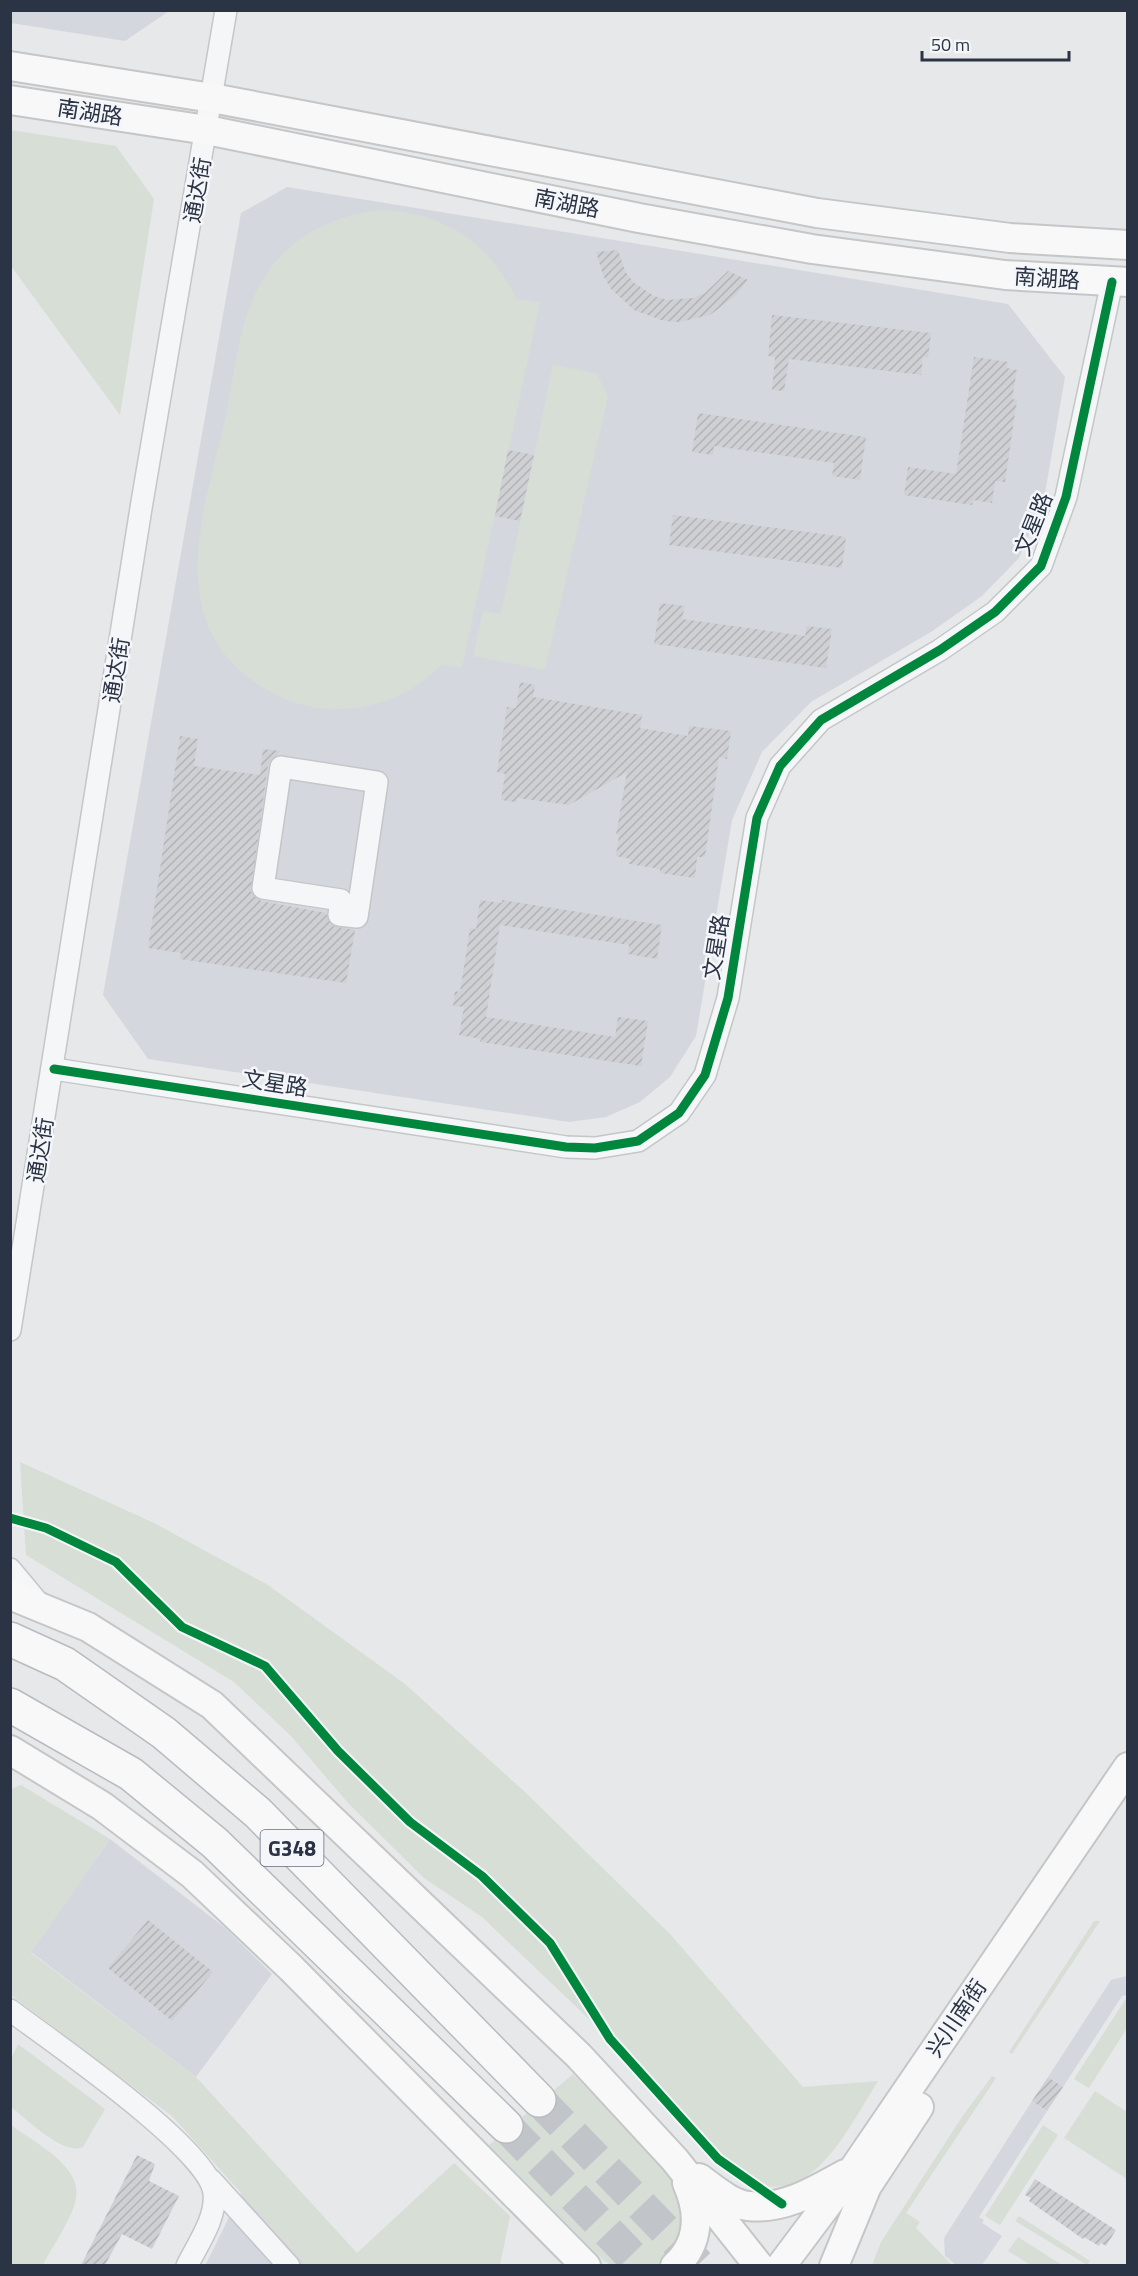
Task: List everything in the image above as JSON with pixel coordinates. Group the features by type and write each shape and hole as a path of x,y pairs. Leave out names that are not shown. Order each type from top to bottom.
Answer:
{"highway":[{"name":"G348","path":"10,1639 65,1664 164,1733 258,1813 539,2100"},
{"name":"G348","path":"10,1705 131,1774 215,1843 506,2126"}],"street":[{"name":"通达街","path":"10,1330 54,1069 142,502 226,10"},
{"name":"南湖路","path":"10,66 212,99 817,213 1010,238 1128,245"},
{"name":"南湖路","path":"10,100 207,130 627,216 812,249 1005,276 1120,282"},
{"name":"文星路","path":"54,1069 566,1147 595,1148 638,1141 679,1113 705,1075 716,1040 728,998 758,818 780,766 821,720 940,650 995,612 1041,566 1066,497 1120,282"},
{"path":"281,767 377,782 357,917 339,915 341,900 263,888 281,767"},
{"path":"10,1569 43,1608"},
{"path":"10,1595 88,1627 212,1705 579,2056 675,2160 759,2265"},
{"path":"10,1750 102,1806 192,1874 291,1968 586,2265"},
{"name":"兴川南街","path":"781,2265 852,2170 1128,1767"},
{"name":"兴川南街","path":"834,2265 867,2186 1128,1793"},
{"path":"10,2010 166,2129 290,2265"},
{"path":"675,2160 720,2193 747,2206 782,2205 852,2170"},
{"path":"675,2160 694,2198 697,2222 692,2242 675,2265"},
{"path":"186,2265 212,2212 214,2191 205,2173"},
{"path":"566,2243 595,2265"}],"shaded area":[{"path":"10,11 169,11 125,41 11,23"},
{"path":"10,130 116,146 154,199 120,415 11,266"},
{"path":"287,187 1008,304 1065,377 1044,499 1019,558 982,596 931,632 811,702 762,752 732,820 696,1036 670,1077 640,1102 606,1117 569,1122 148,1059 103,995 241,213"},
{"path":"383,210 427,218 463,235 493,262 517,299 540,303 462,668 441,665 403,694 374,704 343,709 316,708 295,703 266,689 248,677 222,650 206,620 199,588 198,553 202,518 226,415 241,336 253,298 262,281 284,253 309,233 352,215"},
{"path":"553,364 597,374 608,397 545,670 473,656 483,611 501,614"},
{"path":"20,1462 154,1523 268,1585 405,1684 526,1793 670,1934 803,2087 878,2081 832,2152 814,2171 794,2183 772,2187 747,2179 718,2159 610,2039 482,1917 424,1878 349,1804 290,1735 234,1682 26,1555"},
{"path":"21,1785 110,1839 31,1953 196,2077 357,2253 454,2163 510,2216 500,2265 306,2265 172,2116 11,1995 11,1789"},
{"path":"110,1839 224,1927 272,1974 196,2077 31,1952"},
{"path":"1094,1921 1100,1921 1012,2054 1009,2052"},
{"path":"1127,1976 1127,1995 1122,1996 1063,2087 1048,2077 1111,1980"},
{"path":"1127,2000 1127,2028 1089,2088 1074,2079"},
{"path":"18,2044 105,2109 83,2147 66,2146 56,2141 11,2107 11,2059"},
{"path":"573,2074 635,2136 679,2187 687,2226 660,2265 611,2265 603,2260 489,2145"},
{"path":"992,2076 996,2078 906,2213 920,2222 916,2228 952,2265 872,2265 881,2242 962,2117"},
{"path":"1095,2091 1127,2112 1127,2179 1064,2138"},
{"path":"1032,2101 1047,2111 979,2217 984,2220 982,2223 1002,2236 982,2265 956,2265 945,2256 944,2238"},
{"path":"11,2125 64,2165 76,2186 76,2198 71,2214 43,2265 11,2265"},
{"path":"1043,2125 1058,2135 1000,2225 985,2216"},
{"path":"241,2193 306,2265 205,2266"},
{"path":"1019,2216 1090,2261 1087,2265 1015,2221"},
{"path":"1018,2237 1062,2265 1031,2265 1008,2251"}],"building":[{"path":"618,250 625,271 633,282 654,296 667,300 693,298 705,293 728,271 748,280 735,296 710,315 679,322 664,321 634,310 611,289 603,275 596,252"},
{"path":"772,315 931,333 928,358 923,357 921,375 789,359 784,391 772,390 775,357 768,356"},
{"path":"974,357 1008,362 1007,368 1017,370 1012,399 1017,400 1005,482 995,481 992,503 973,500 972,505 904,495 908,467 956,474"},
{"path":"698,413 866,437 860,480 832,476 834,463 714,446 713,455 692,452"},
{"path":"508,450 534,455 520,521 495,516"},
{"path":"673,515 846,537 842,568 669,545"},
{"path":"660,603 685,606 682,619 805,636 807,626 832,629 826,668 654,644"},
{"path":"520,682 535,685 533,697 642,715 640,728 688,736 689,726 731,731 727,759 719,757 705,857 697,857 695,878 660,873 660,869 629,864 630,859 616,856 619,835 616,835 627,772 569,805 517,798 516,802 501,800 505,774 497,772 507,707 516,708"},
{"path":"180,736 198,739 194,766 260,775 263,749 280,751 268,765 251,892 261,901 326,913 332,926 355,930 346,983 180,959 181,953 148,948"},
{"path":"480,900 502,903 502,900 662,925 657,959 628,954 629,945 500,925 486,1017 615,1037 618,1017 648,1021 641,1066 480,1042 481,1039 459,1035 464,1007 453,1006 455,991 460,992 470,928 476,929"},
{"path":"148,1920 213,1972 172,2021 108,1968"},
{"path":"1048,2077 1063,2087 1047,2111 1032,2101"},
{"path":"137,2155 155,2164 149,2181 179,2196 152,2249 122,2234 105,2265 81,2265"},
{"path":"1035,2179 1116,2230 1106,2246 1101,2243 1099,2246 1084,2237 1083,2239 1029,2201 1031,2198 1025,2195"}],"tunnel":[{"path":"539,2100 700,2266"},
{"path":"506,2126 641,2266"}],"cycle path":[{"path":"54,1069 566,1147 595,1148 638,1141 679,1113 705,1075 728,998 757,818 780,766 821,720 940,650 995,612 1041,566 1066,497 1112,282"},
{"path":"10,1518 46,1528 116,1562 182,1627 265,1666 338,1751 410,1822 482,1876 550,1943 610,2039 718,2159 782,2204"}]}
